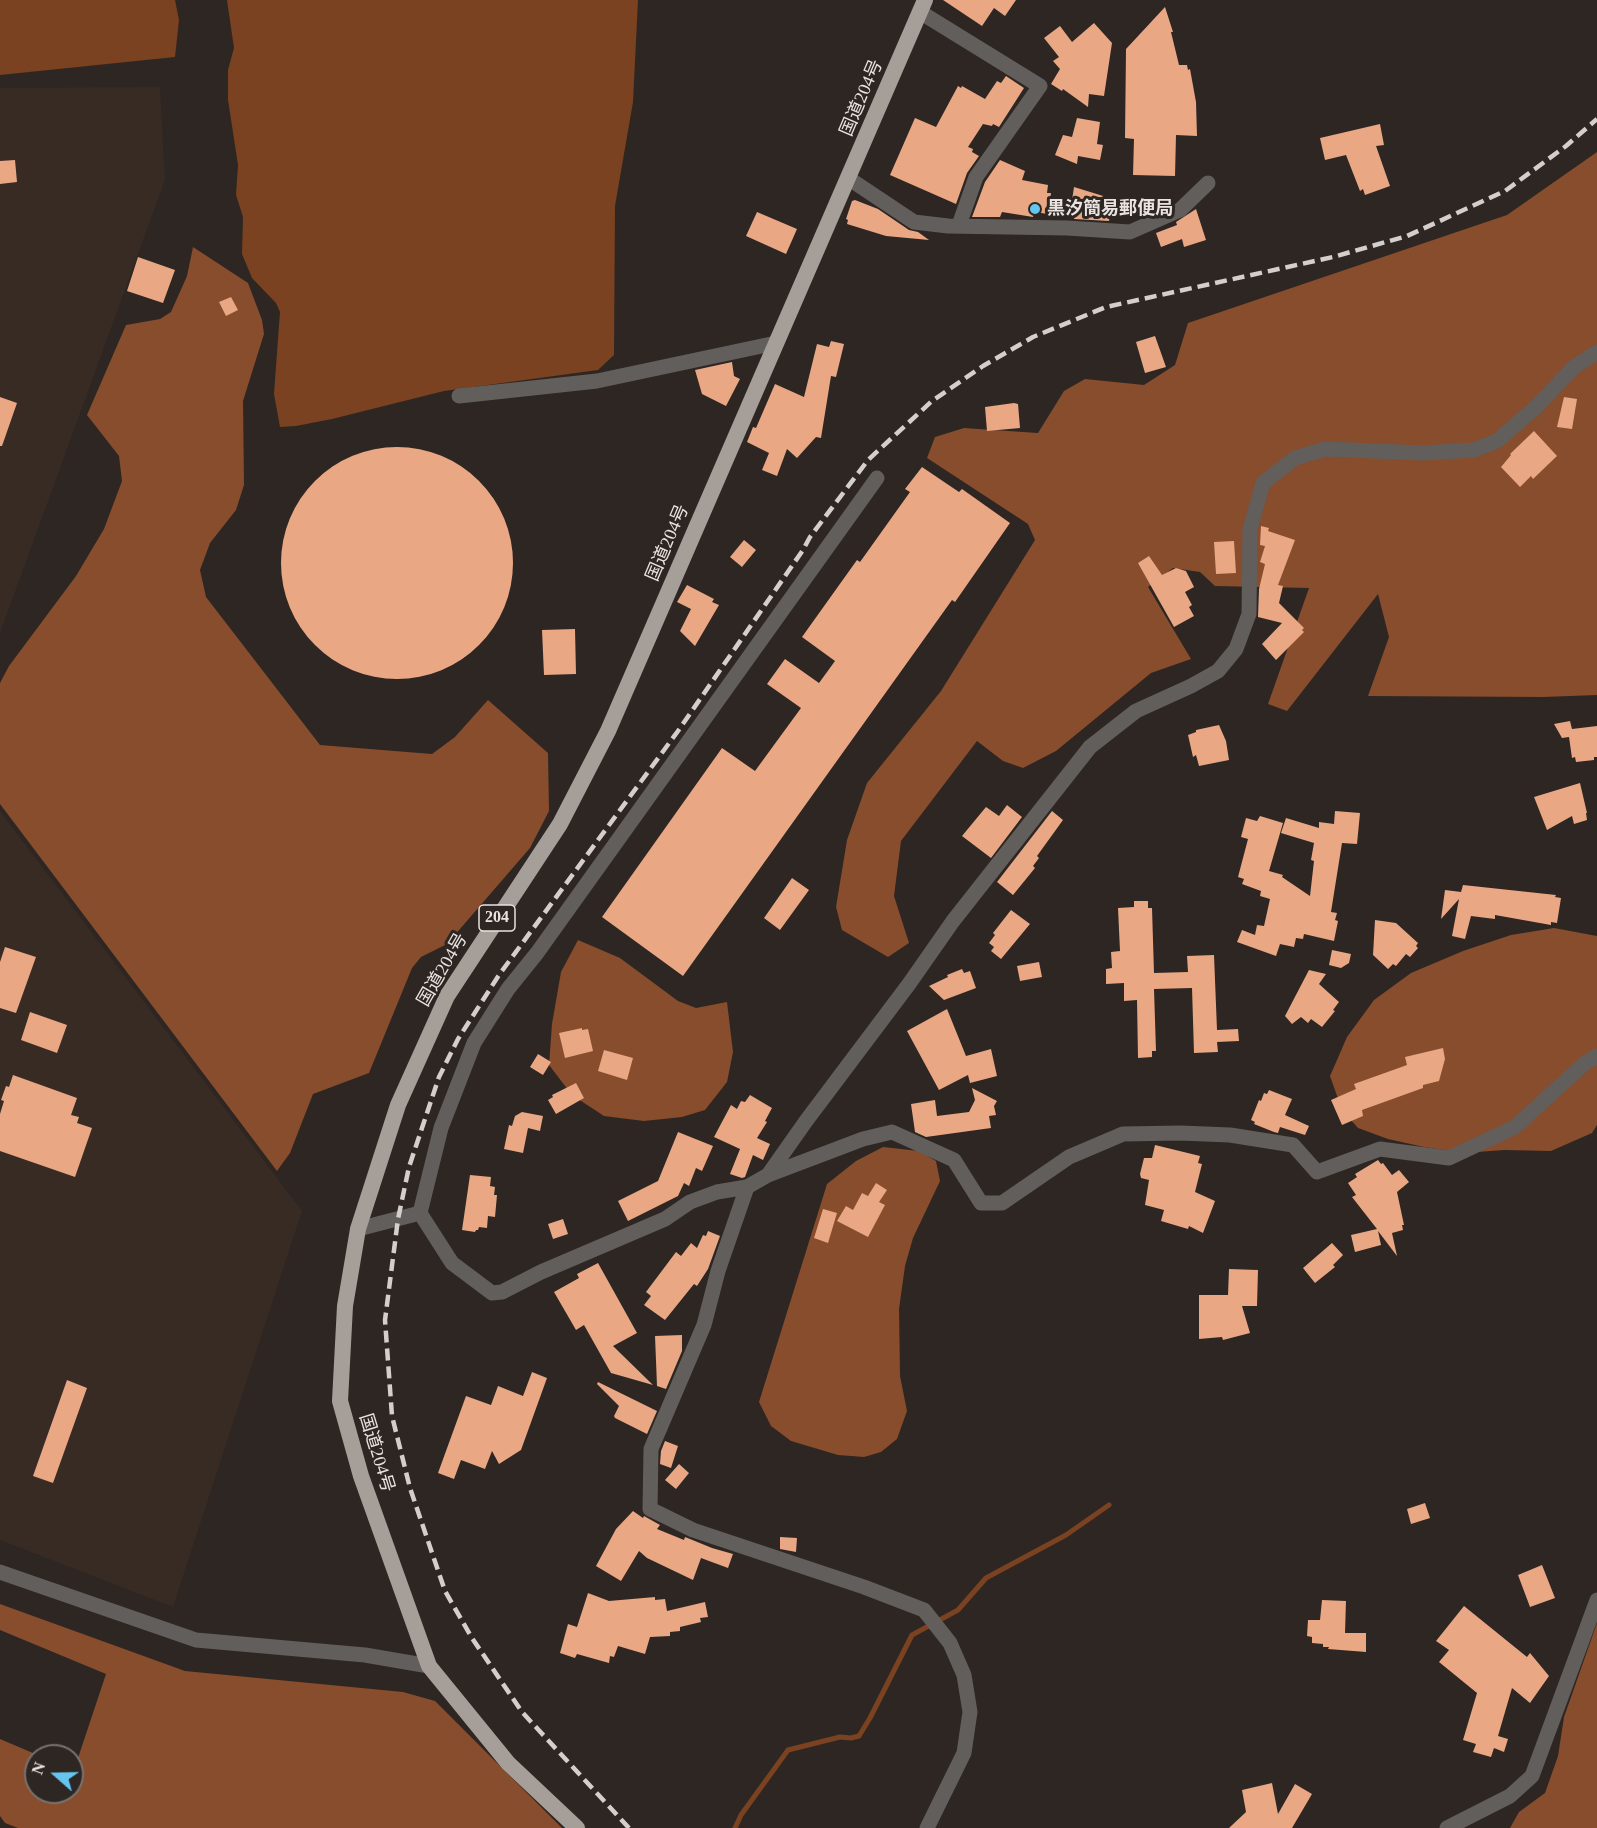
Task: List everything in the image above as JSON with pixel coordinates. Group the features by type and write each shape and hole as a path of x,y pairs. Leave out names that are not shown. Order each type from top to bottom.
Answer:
{"highway":[{"name":"国道204号","path":"577,1828 508,1763 429,1666 361,1476 340,1401 345,1306 358,1229 398,1105 447,996 560,825 608,731 923,6"}],"street":[{"path":"923,6 1040,86 976,177 959,225"},
{"path":"848,178 914,222 948,226 1067,228 1130,232 1180,210 1208,183"},
{"path":"459,396 597,381 776,343"},
{"path":"768,1175 953,921 1090,747 1136,711 1218,671 1236,649 1249,614 1250,529 1263,483 1295,458 1325,449 1423,453 1474,450 1497,441 1536,407 1574,368 1597,352"},
{"path":"877,478 537,953 508,989 474,1043 441,1128 420,1213 452,1263 492,1293 502,1292 541,1272 665,1219 690,1202 717,1192 747,1187 768,1175 863,1138 892,1132 954,1160 981,1203 1002,1203 1069,1157 1123,1134 1230,1135 1293,1145 1317,1172 1380,1149 1449,1158 1515,1127 1586,1062 1597,1056"},
{"path":"747,1187 718,1271 704,1325 651,1449 650,1509 693,1530 864,1587 924,1610 950,1643 964,1675 970,1712 964,1753 927,1828"},
{"path":"358,1229 420,1213"},
{"path":"0,1572 196,1640 365,1655 429,1666"},
{"path":"1447,1828 1510,1796 1532,1776 1597,1600"}],"shaded area":[{"path":"0,0 175,0 179,20 175,57 0,75"},
{"path":"227,0 638,0 633,102 615,206 614,355 598,370 444,391 332,419 280,427 274,394 280,312 276,303 252,278 242,254 243,217 236,195 238,165 228,100 228,70 234,48"},
{"path":"160,87 165,180 0,633 0,88"},
{"path":"1597,152 1597,695 1368,696 1389,637 1378,594 1287,711 1268,704 1309,588 1215,586 1200,572 1173,568 1148,587 1191,659 1151,673 1056,751 1023,768 1003,761 977,741 901,841 894,896 909,943 888,957 842,930 836,907 847,840 867,783 941,691 1035,540 1028,524 927,458 935,437 964,428 1038,433 1064,391 1085,379 1144,385 1175,365 1188,323 1507,215"},
{"path":"193,247 248,283 262,320 264,334 243,401 244,485 236,510 210,543 200,570 206,597 320,745 432,754 455,737 488,700 548,753 549,811 530,848 447,944 421,957 412,968 369,1073 313,1094 290,1153 277,1171 0,804 0,683 9,666 76,576 104,529 122,481 119,456 87,415 126,325 160,319 171,312 187,276"},
{"path":"0,811 302,1211 173,1607 0,1540"},
{"path":"1554,928 1597,936 1597,1125 1592,1133 1551,1151 1504,1150 1464,1153 1388,1139 1358,1128 1342,1110 1330,1076 1347,1037 1374,1000 1411,973 1463,951 1511,935"},
{"path":"578,940 620,958 678,1001 696,1008 727,1002 733,1052 727,1082 705,1110 682,1117 644,1121 604,1116 572,1095 549,1065 552,1024 561,972"},
{"path":"883,1147 919,1151 936,1161 940,1181 913,1238 905,1266 899,1309 900,1376 907,1411 897,1439 881,1452 864,1457 838,1455 791,1441 771,1426 759,1402 827,1184 856,1161"},
{"path":"0,1604 185,1671 403,1692 435,1701 562,1828 18,1828 5,1823 0,1816 0,1739 24,1749 24,1804 84,1804 83,1744 106,1674 0,1630"},
{"path":"1597,1623 1597,1828 1510,1828 1519,1812 1545,1793 1558,1756 1564,1717"}],"building":[{"path":"943,0 1016,0 1005,16 994,8 982,26"},
{"path":"1165,7 1173,32 1171,32 1179,65 1187,65 1188,70 1190,69 1196,102 1197,136 1176,135 1175,176 1133,175 1134,139 1125,138 1126,49"},
{"path":"1094,23 1112,43 1104,96 1089,94 1088,107 1063,89 1062,91 1051,84 1060,69 1053,61 1059,57 1044,38 1060,26 1072,42"},
{"path":"1006,76 1024,88 999,127 993,124 992,126 983,124 968,147 979,156 967,173 956,204 890,175 915,118 936,127 958,86 985,99 997,81 1001,83"},
{"path":"1077,118 1100,122 1097,144 1103,145 1100,160 1078,156 1077,164 1055,155 1063,135 1072,137"},
{"path":"1380,124 1384,145 1376,146 1390,186 1365,195 1363,189 1360,191 1346,155 1325,160 1320,138"},
{"path":"15,160 17,182 0,184 0,161"},
{"path":"1000,160 1025,171 1022,180 1048,185 1047,193 1051,193 1048,214 1034,212 1033,217 1002,212 1000,217 972,217 985,182"},
{"path":"1074,187 1113,199 1109,221 1074,219 1075,208 1071,207"},
{"path":"855,200 878,209 909,230 918,232 929,240 886,236 847,224 846,219 852,201"},
{"path":"1196,209 1206,240 1184,247 1182,239 1161,247 1156,233 1177,225 1176,222"},
{"path":"757,212 797,229 786,254 746,236"},
{"path":"138,257 175,270 163,303 127,291"},
{"path":"231,297 238,310 226,316 219,302"},
{"path":"1155,336 1166,367 1145,373 1136,342"},
{"path":"831,341 844,344 836,377 831,376 821,438 816,437 797,458 787,449 777,476 762,470 769,453 747,442 753,427 756,428 775,384 804,397 817,344 829,347"},
{"path":"732,362 734,376 740,379 726,406 702,394 695,370"},
{"path":"0,397 17,403 2,446 0,446"},
{"path":"1564,397 1577,399 1572,429 1557,427"},
{"path":"1018,404 1020,428 987,431 985,407"},
{"path":"1534,431 1557,456 1533,479 1531,476 1520,487 1501,467 1510,454"},
{"path":"397,447 431,452 441,456 461,467 479,481 493,499 504,519 508,529 513,563 508,597 504,607 493,627 479,645 461,659 441,670 431,674 397,679 363,674 353,670 333,659 315,645 301,627 290,607 286,597 281,563 286,529 290,519 301,499 315,481 333,467 353,456 363,452"},
{"path":"922,467 959,492 962,489 1010,523 955,602 952,600 683,976 602,917 722,748 755,771 801,708 767,684 785,659 819,683 835,661 802,637 857,560 860,562 910,492 905,489"},
{"path":"1261,526 1269,528 1268,531 1295,540 1278,585 1283,586 1279,603 1304,628 1302,630 1304,632 1276,660 1262,644 1282,623 1258,617 1259,589 1265,564 1260,562 1265,546 1260,545"},
{"path":"744,540 756,550 742,567 730,557"},
{"path":"1234,541 1236,573 1216,574 1214,542"},
{"path":"1149,556 1162,575 1176,568 1186,571 1194,587 1185,592 1192,605 1189,607 1194,616 1174,627 1138,563"},
{"path":"687,585 714,599 712,602 719,605 695,646 680,631 691,609 677,602"},
{"path":"575,629 576,674 544,675 542,630"},
{"path":"1570,721 1572,729 1597,726 1597,757 1594,757 1594,760 1576,762 1575,757 1572,758 1569,737 1562,738 1554,724"},
{"path":"1219,725 1226,741 1229,760 1199,766 1196,755 1193,757 1188,735 1196,730"},
{"path":"1580,783 1587,820 1574,824 1572,816 1547,830 1534,797"},
{"path":"1007,805 1022,817 991,858 962,836 986,807 999,816"},
{"path":"1052,811 1063,820 1037,856 1039,858 1033,866 1035,868 1013,895 997,882"},
{"path":"1335,811 1360,813 1357,844 1342,843 1331,912 1337,913 1335,920 1338,921 1334,941 1304,934 1303,939 1296,938 1294,947 1280,944 1276,956 1237,942 1242,930 1255,935 1257,925 1264,926 1270,899 1260,896 1261,891 1242,884 1244,879 1238,877 1248,839 1241,837 1246,818 1257,821 1260,816 1283,823 1269,871 1283,875 1282,877 1310,896 1314,843 1281,833 1286,818 1319,828 1319,822 1334,824"},
{"path":"792,878 809,890 780,930 764,918"},
{"path":"1463,885 1556,895 1555,897 1561,898 1557,923 1551,922 1551,925 1495,915 1495,919 1471,916 1465,939 1452,936 1459,899 1441,919 1445,890 1461,892"},
{"path":"1134,901 1148,901 1148,908 1152,908 1154,973 1188,972 1187,956 1214,955 1217,1030 1238,1029 1239,1041 1217,1042 1218,1052 1194,1053 1192,988 1154,989 1156,1051 1152,1051 1152,1057 1138,1058 1137,1000 1124,1001 1124,983 1106,984 1106,969 1112,968 1111,952 1120,951 1118,908 1134,907"},
{"path":"1011,910 1030,924 1001,959 991,951 994,947 989,943 995,935 993,933"},
{"path":"1375,920 1396,923 1418,943 1416,946 1418,948 1410,957 1406,954 1396,966 1393,964 1388,969 1373,955"},
{"path":"5,947 36,957 16,1013 0,1008 0,962"},
{"path":"1332,950 1351,954 1349,963 1341,968 1329,965"},
{"path":"1039,962 1042,977 1020,981 1017,966"},
{"path":"962,969 964,973 970,971 976,988 944,1000 929,986 948,977 947,975"},
{"path":"1309,970 1326,974 1319,984 1339,1002 1322,1027 1311,1019 1308,1023 1301,1017 1292,1024 1285,1016"},
{"path":"947,1009 966,1056 991,1049 997,1076 970,1083 968,1075 939,1090 907,1031"},
{"path":"30,1012 67,1025 57,1053 21,1040"},
{"path":"582,1028 582,1030 588,1029 593,1051 565,1058 559,1033"},
{"path":"1443,1048 1445,1059 1439,1081 1423,1085 1423,1088 1362,1110 1363,1116 1342,1125 1331,1100 1356,1089 1354,1084 1407,1065 1405,1057"},
{"path":"604,1050 633,1058 627,1080 598,1071"},
{"path":"538,1054 551,1062 543,1075 530,1067"},
{"path":"13,1075 77,1098 71,1115 79,1117 77,1123 92,1128 75,1177 0,1151 0,1114 4,1101 1,1100"},
{"path":"576,1083 584,1098 556,1114 548,1100 553,1097 552,1095"},
{"path":"972,1088 997,1101 994,1106 996,1115 989,1116 991,1128 926,1137 915,1132 911,1104 935,1100 937,1116 969,1112 975,1100"},
{"path":"1269,1090 1292,1099 1285,1115 1309,1126 1305,1135 1280,1127 1278,1133 1254,1124 1255,1122 1251,1120 1259,1100 1261,1101 1264,1093 1267,1094"},
{"path":"750,1095 772,1108 757,1138 770,1144 763,1160 753,1155 745,1177 742,1178 730,1174 740,1149 714,1137 731,1105 737,1109 741,1101 745,1102"},
{"path":"522,1112 543,1116 540,1131 528,1128 523,1153 504,1149 509,1125 512,1126 515,1116"},
{"path":"678,1132 713,1146 702,1171 696,1168 689,1186 684,1183 678,1196 628,1221 618,1201 658,1181"},
{"path":"1155,1145 1200,1156 1198,1163 1202,1164 1195,1192 1215,1201 1203,1233 1189,1226 1188,1229 1161,1221 1164,1210 1145,1205 1149,1180 1141,1178 1140,1174 1144,1158 1152,1158"},
{"path":"1378,1160 1392,1175 1399,1170 1409,1182 1397,1192 1404,1225 1402,1225 1403,1230 1392,1233 1397,1256 1378,1231 1381,1245 1355,1252 1351,1235 1377,1229 1352,1197 1356,1195 1348,1183 1357,1177 1355,1174"},
{"path":"470,1175 491,1177 490,1186 495,1187 494,1195 497,1195 495,1217 488,1216 487,1228 479,1227 475,1232 462,1230"},
{"path":"876,1183 887,1190 879,1202 885,1205 868,1237 837,1221 846,1206 853,1210 862,1193 868,1196"},
{"path":"823,1209 837,1213 828,1243 814,1238"},
{"path":"563,1219 568,1234 553,1239 548,1224"},
{"path":"708,1231 720,1236 708,1269 697,1286 694,1284 665,1320 644,1305 651,1296 646,1292 676,1252 681,1256 691,1243 697,1248 703,1235 706,1236"},
{"path":"1332,1243 1343,1255 1333,1265 1335,1267 1315,1283 1303,1268"},
{"path":"598,1263 637,1333 613,1346 653,1385 611,1373 584,1325 576,1330 554,1292 579,1278 577,1274"},
{"path":"1229,1269 1258,1270 1257,1306 1242,1306 1250,1333 1223,1340 1222,1337 1199,1339 1199,1295 1228,1295"},
{"path":"682,1335 682,1351 666,1389 657,1386 655,1336"},
{"path":"532,1372 547,1378 521,1450 499,1464 492,1451 485,1469 461,1460 454,1479 438,1473 466,1396 491,1405 498,1386 523,1396"},
{"path":"67,1380 87,1388 53,1483 33,1476"},
{"path":"598,1382 657,1411 647,1434 615,1418 619,1406 597,1384"},
{"path":"665,1441 678,1446 671,1468 660,1464"},
{"path":"679,1464 689,1473 676,1489 665,1480"},
{"path":"1425,1503 1430,1518 1411,1524 1407,1509"},
{"path":"633,1511 660,1525 657,1529 684,1540 685,1537 733,1554 728,1568 701,1558 693,1580 647,1558 639,1551 621,1581 596,1566 616,1529"},
{"path":"780,1537 797,1538 796,1552 780,1549"},
{"path":"1542,1565 1555,1598 1530,1607 1518,1575"},
{"path":"588,1593 609,1601 655,1597 655,1600 665,1599 667,1611 705,1602 708,1617 700,1618 701,1622 680,1627 680,1631 670,1632 670,1636 650,1637 645,1654 618,1646 614,1657 610,1656 609,1663 577,1654 575,1658 560,1653 568,1624 577,1627"},
{"path":"1322,1600 1346,1601 1345,1633 1366,1633 1366,1652 1328,1649 1329,1647 1323,1647 1323,1644 1312,1643 1312,1637 1307,1636 1308,1620 1320,1620"},
{"path":"1464,1606 1527,1657 1530,1653 1549,1676 1530,1703 1512,1688 1498,1736 1508,1739 1504,1752 1494,1748 1491,1757 1473,1752 1476,1744 1463,1740 1477,1693 1439,1662 1449,1650 1436,1641"},
{"path":"1272,1783 1278,1814 1295,1784 1312,1794 1292,1828 1229,1828 1246,1812 1242,1790"}],"waterway":[{"path":"735,1828 741,1815 788,1750 840,1737 859,1736 912,1635 958,1610 986,1578 1066,1535 1109,1505"}],"railway":[{"path":"629,1828 522,1712 472,1638 445,1591 410,1488 392,1416 385,1320 398,1219 409,1167 439,1077 458,1039 499,975 678,731 810,537 868,460 932,401 983,366 1033,337 1106,307 1333,257 1407,236 1505,191 1566,146 1597,119"}],"place":[{"name":"黒汐簡易郵便局","path":"1035,209"}]}
